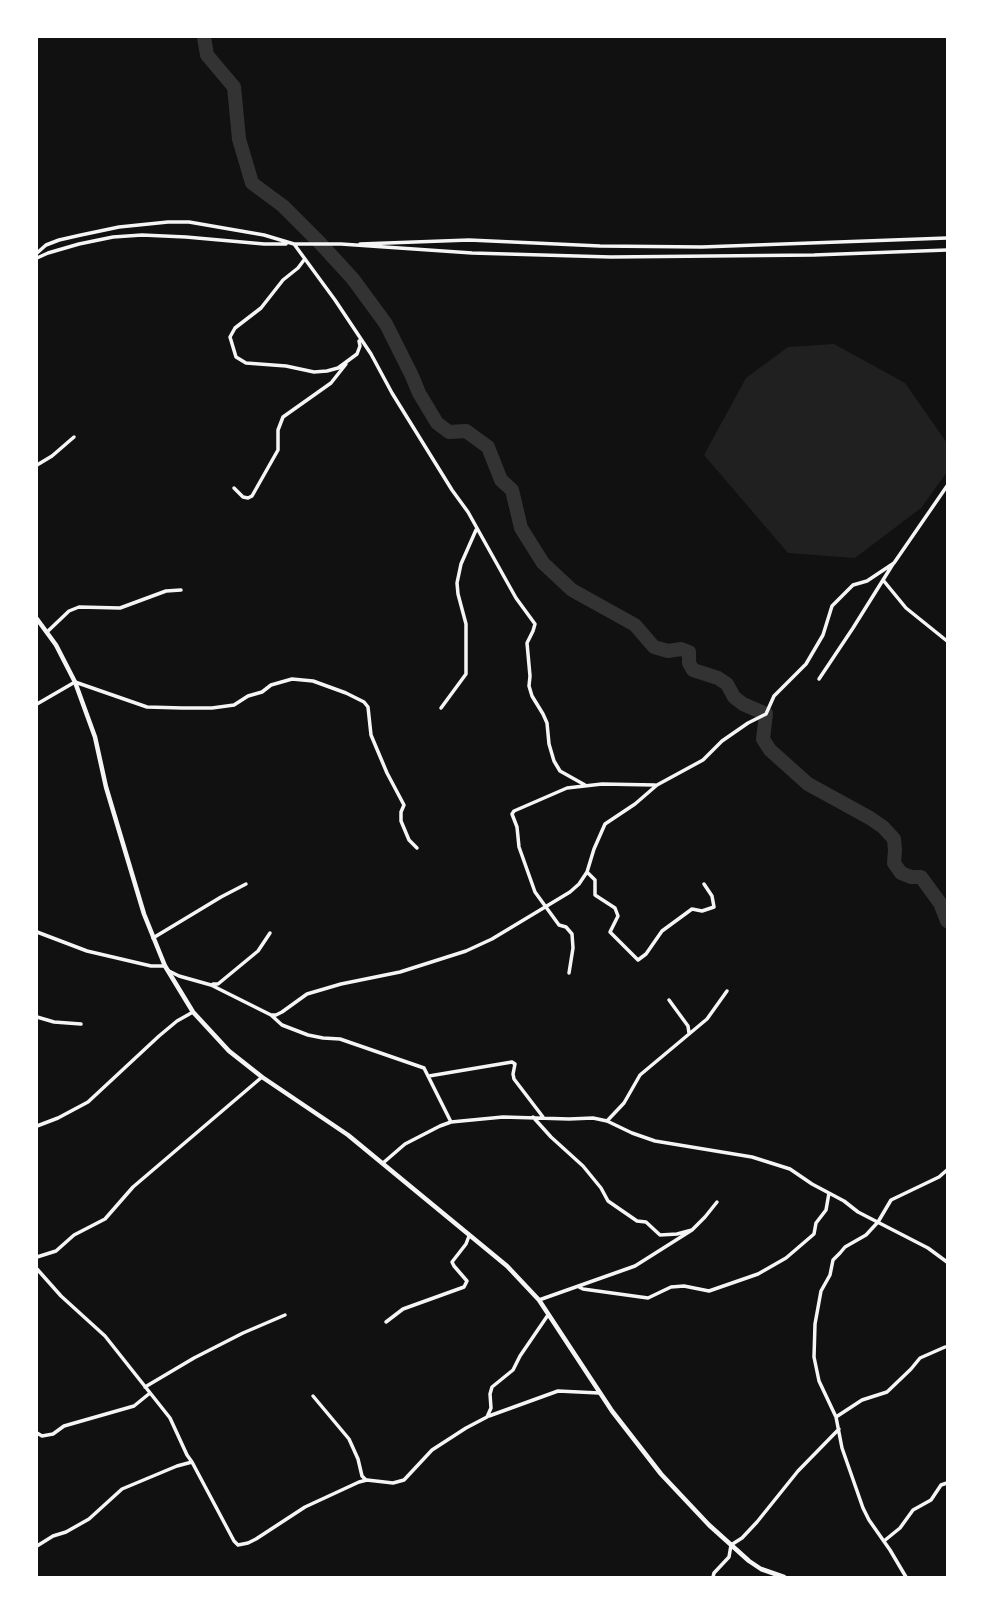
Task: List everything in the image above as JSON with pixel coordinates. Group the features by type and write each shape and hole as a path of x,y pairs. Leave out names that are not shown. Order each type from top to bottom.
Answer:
{"street":[{"path":"37,255 53,243 81,235 119,227 168,222 214,226 264,235 294,244 371,354 392,393 468,512 516,598 535,624 527,643 530,676 528,686 531,696 547,723 549,744 560,771 585,785"},
{"path":"37,255 113,237 133,236 264,244 469,240 702,247 947,238"},
{"path":"341,244 422,251 611,257 814,255 947,250"},
{"path":"304,260 283,280 261,308 235,328 230,337 236,357 246,363 286,366 314,372 327,371 338,368 357,354 359,339"},
{"path":"234,488 243,497 252,496 278,450 278,430 283,417 331,383 347,362"},
{"path":"37,464 74,438"},
{"path":"818,679 947,486"},
{"path":"441,708 466,674 467,624 457,583 461,564 476,527"},
{"path":"271,1015 282,1012 307,994 400,972 466,951 546,908 579,884 587,872 605,824 657,785 703,760 722,741 766,714 774,696 806,664 823,635 832,606 853,586 867,581 894,563"},
{"path":"883,579 905,608 947,641"},
{"path":"47,632 68,611 79,607 120,608 166,591 181,590"},
{"path":"37,619 56,645 75,682 95,737 106,788 144,914 167,968 193,1012 229,1051 383,1163 507,1266 539,1300 599,1393 661,1474 731,1545 761,1569 784,1577"},
{"path":"37,704 75,682 147,706 182,708 234,705 271,685 292,679 313,681 346,693 368,707 371,735 404,805 401,821 409,839 417,848"},
{"path":"569,973 572,934 566,927 559,925 535,892 519,847 517,827 512,814 556,792 585,785 657,785"},
{"path":"587,872 595,880 595,895 615,908 618,916 610,932 638,960 646,954 662,931 692,909 702,911 714,907 712,896 704,884"},
{"path":"153,938 246,884"},
{"path":"37,932 87,951 167,968 178,976 211,985 271,1015 282,1025 308,1035 340,1039 424,1068 451,1122"},
{"path":"211,985 218,984 258,951 270,933"},
{"path":"607,1121 624,1103 640,1075 707,1019 727,991"},
{"path":"669,999 688,1026 689,1033"},
{"path":"37,1126 88,1102 159,1036 193,1012"},
{"path":"37,1017 81,1024"},
{"path":"429,1076 512,1062 515,1064 514,1079 544,1118"},
{"path":"37,1258 57,1251 74,1235 105,1219 134,1187 262,1077"},
{"path":"383,1163 405,1144 451,1122 533,1117 593,1118 655,1141 752,1157 790,1169 858,1212 928,1248 947,1262"},
{"path":"533,1117 551,1138 583,1166 608,1201 637,1221 646,1222 660,1235 692,1230"},
{"path":"906,1577 863,1508 842,1448 836,1417 820,1381 814,1357 816,1324 823,1286 830,1275 834,1260 845,1247 866,1235 878,1222 891,1200 939,1177 947,1170"},
{"path":"579,1287 648,1298 671,1287 684,1286 709,1291 758,1274 786,1258 814,1234 816,1223 826,1210 829,1193"},
{"path":"539,1300 635,1266 692,1230 717,1202"},
{"path":"386,1322 403,1310 464,1287 467,1280 452,1262 470,1236"},
{"path":"37,1269 61,1296 105,1336 170,1418 187,1455 238,1545 256,1539 305,1507 367,1480"},
{"path":"487,1417 491,1408 492,1387 513,1370 548,1314"},
{"path":"145,1387 194,1358 285,1315"},
{"path":"836,1417 862,1399 887,1392 920,1358 945,1347"},
{"path":"313,1396 349,1439 362,1476 367,1480 383,1483 400,1482 432,1450 487,1417 558,1391 599,1393"},
{"path":"37,1433 42,1436 53,1434 64,1426 134,1406 150,1393"},
{"path":"713,1577 729,1557 731,1545 757,1522 798,1471 839,1429"},
{"path":"37,1444 42,1436"},
{"path":"37,1546 89,1519 122,1489 192,1462"},
{"path":"884,1541 901,1528 913,1510 931,1500 942,1485 947,1483"}],"shaded area":[{"path":"834,344 905,383 947,443 947,472 921,508 855,558 788,553 704,455 746,378 788,347"}],"waterway":[{"path":"204,37 207,55 234,87 239,139 252,183 283,206 353,279 386,324 419,393 437,423 449,432 466,431 488,447 501,480 512,490 521,528 543,563 572,590 635,625 654,647 689,652 689,663 693,670 718,678 727,684 734,697 743,704 766,714 763,739 770,750 808,784 883,827 894,839 894,863 901,873 921,877 940,903 947,921"}]}
